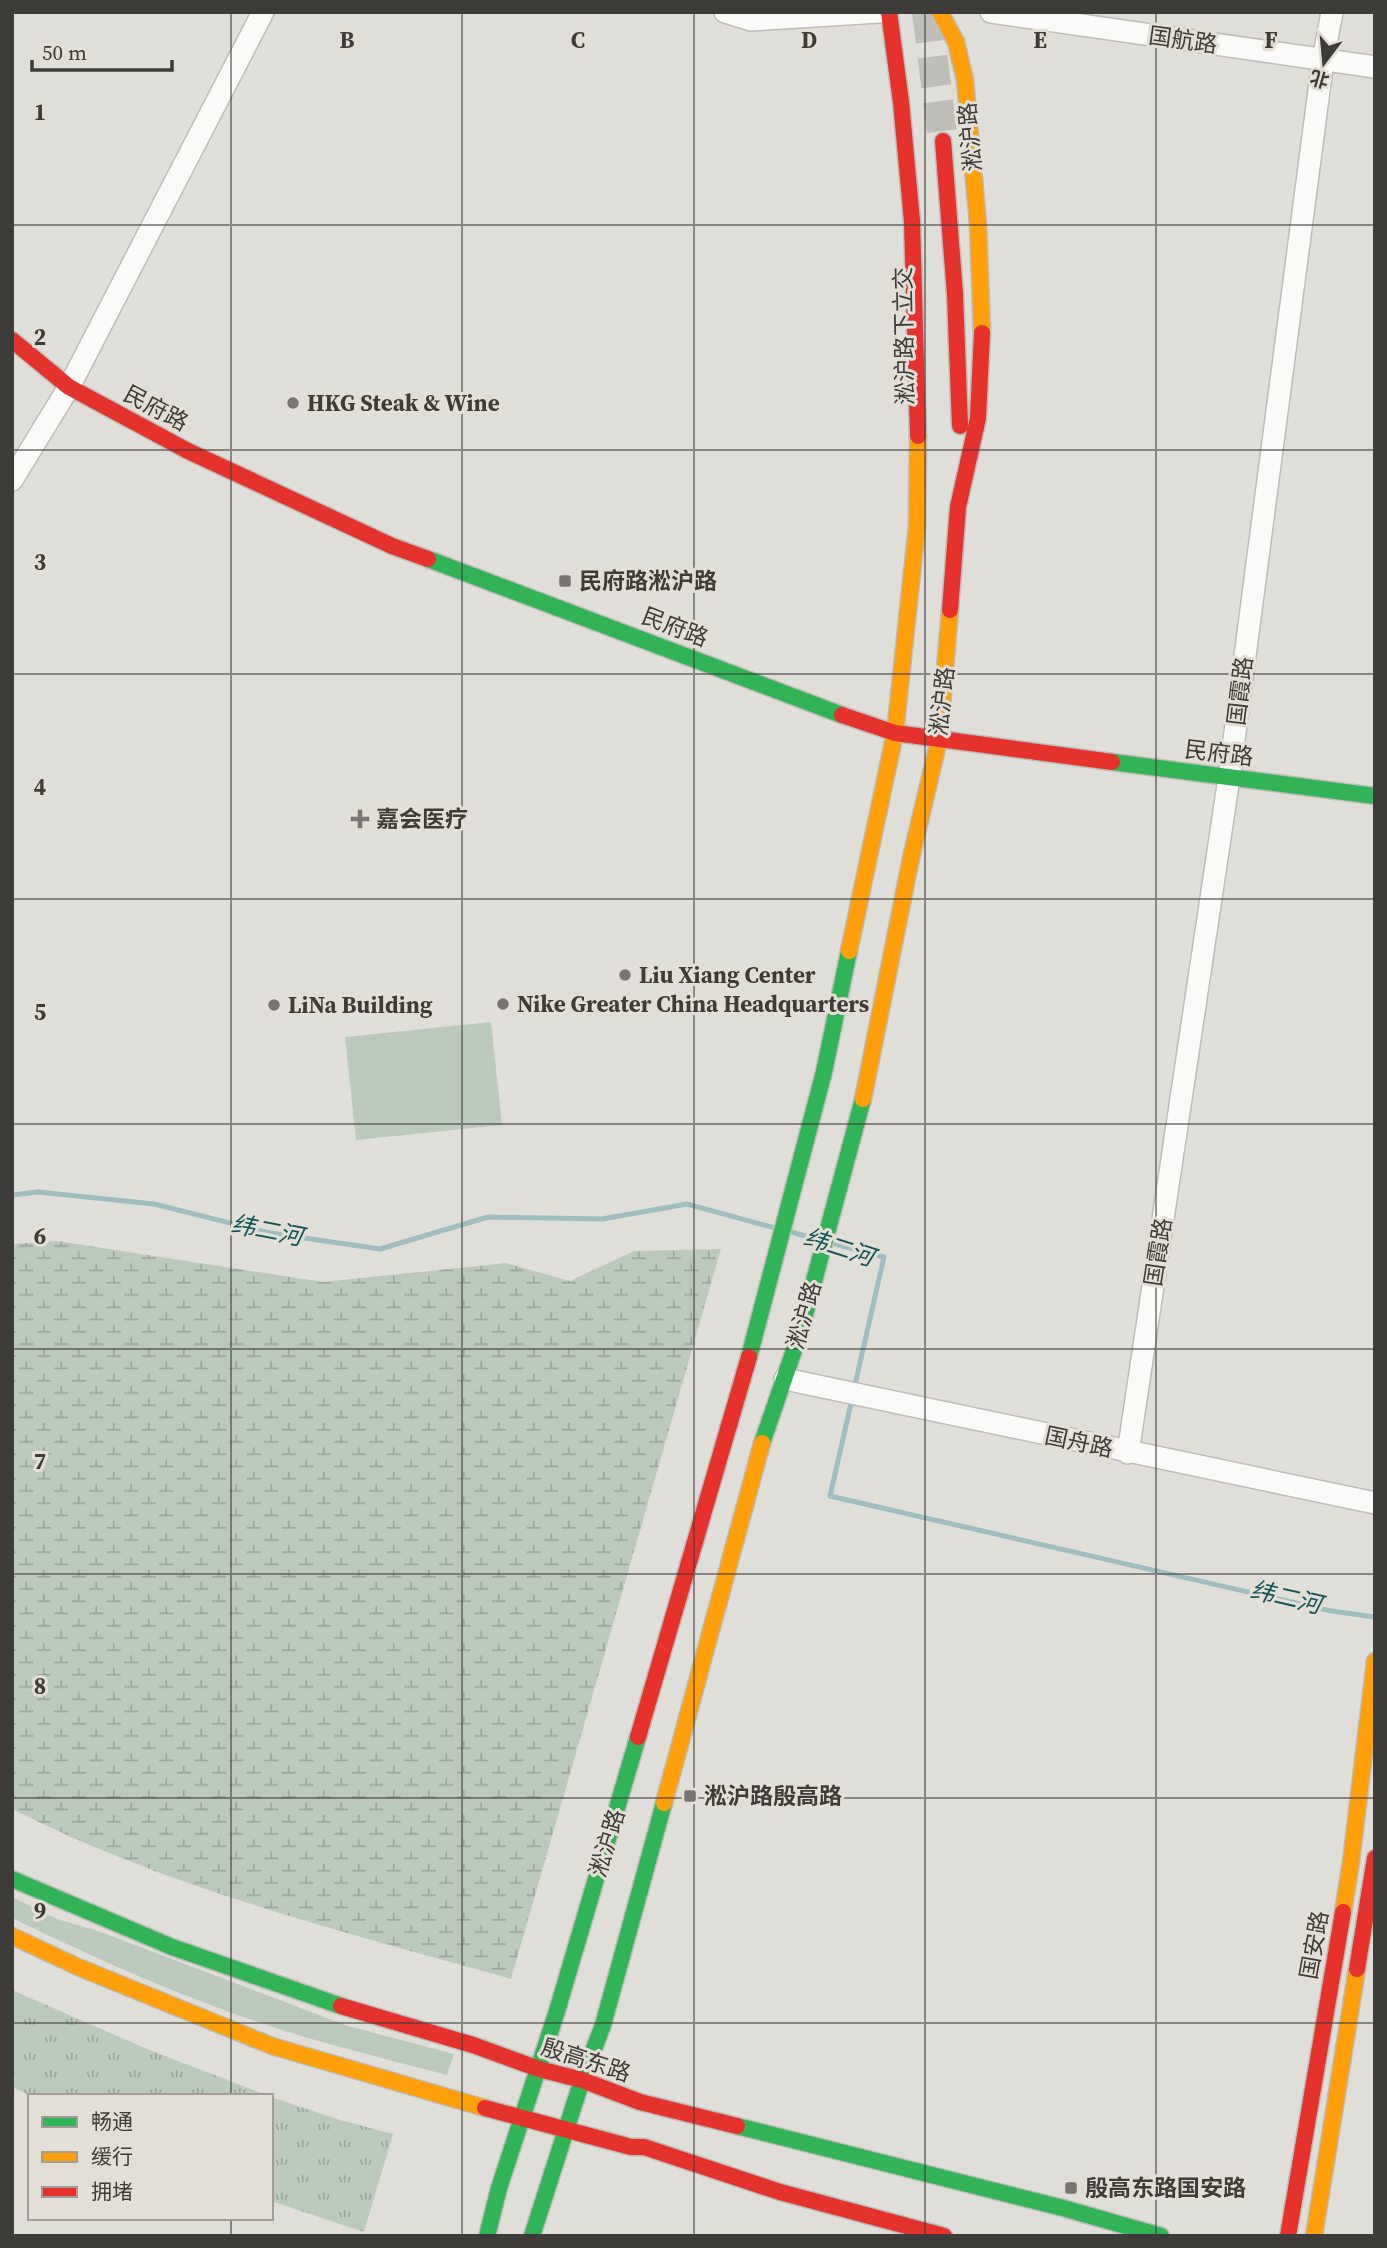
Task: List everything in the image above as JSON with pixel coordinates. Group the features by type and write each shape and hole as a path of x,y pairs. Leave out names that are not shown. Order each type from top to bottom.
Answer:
{"main road":[{"name":"淞沪路","path":"486,2236 521,2118 539,2069 746,1369 824,1072 895,733 917,526 919,466 912,221 889,12"},
{"name":"淞沪路","path":"532,2236 582,2080 603,2025 764,1435 800,1333 861,1110 911,858 939,740 958,507 979,405 983,352 978,224 965,80 956,42 940,12"},
{"path":"943,141 951,221 959,366 958,507"},
{"name":"淞沪路下立交","path":"915,144 929,335 928,434 917,526"},
{"name":"民府路","path":"12,340 69,387 188,451 392,546 895,733 1375,796"},
{"name":"国安路","path":"1288,2236 1351,1861 1375,1661"},
{"name":"国安路","path":"1314,2236 1375,1858"},
{"name":"殷高东路","path":"12,1879 172,1947 258,1978 326,2002 582,2080 640,2102 1037,2201 1161,2236"},
{"path":"12,1936 78,1967 272,2046 521,2118 631,2147 644,2147 780,2192 944,2236"}],"street":[{"path":"12,480 69,387 264,12"},
{"path":"725,12 751,20 880,12"},
{"name":"国航路","path":"991,12 1375,67"},
{"name":"国霞路","path":"1128,1452 1229,778 1322,60 1332,12"},
{"name":"淞沪路","path":"746,1369 784,1379"},
{"name":"国舟路","path":"784,1379 1375,1503"}],"green space":[{"path":"491,1022 502,1125 356,1140 345,1037"},
{"path":"57,1241 323,1282 506,1263 570,1281 634,1251 721,1249 511,1979 257,1906 195,1885 133,1863 12,1809 12,1244"},
{"path":"12,1897 57,1919 101,1932 348,2026 454,2054 447,2075 285,2031 176,1992 12,1918"},
{"path":"12,1990 147,2049 264,2094 28,2095 12,2087"},
{"path":"273,2098 393,2134 364,2232 273,2202"}],"waterway":[{"name":"纬二河","path":"12,1195 38,1192 154,1204 270,1233 380,1249 488,1217 602,1219 687,1204 775,1228"},
{"name":"纬二河","path":"791,1232 816,1239"},
{"name":"纬二河","path":"835,1244 884,1257 854,1389"},
{"name":"纬二河","path":"852,1399 830,1496 1331,1611 1375,1617"}],"tunnel":[{"path":"927,12 943,141"}],"traffic: fast":[{"path":"428,559 842,715"},
{"path":"1112,762 1375,796"},
{"path":"749,1357 824,1072 849,951"},
{"path":"762,1443 800,1333 863,1099"},
{"path":"487,2236 499,2188 557,2011 638,1737"},
{"path":"532,2236 582,2080 603,2025 664,1803"},
{"path":"12,1879 172,1947 341,2006"},
{"path":"737,2126 1063,2208 1161,2236"}],"traffic: slow":[{"path":"940,12 956,42 965,80 978,224 982,333"},
{"path":"849,951 895,733 917,526 918,436"},
{"path":"863,1099 911,858 939,740 950,610"},
{"path":"664,1803 762,1443"},
{"path":"1343,1912 1375,1661"},
{"path":"12,1936 78,1967 272,2046 485,2108"},
{"path":"1314,2236 1357,1969"}],"traffic: jam":[{"path":"889,12 912,221 918,436"},
{"path":"943,141 955,294 960,426"},
{"path":"950,610 958,507 978,418 982,333"},
{"path":"12,340 69,387 188,451 392,546 428,559"},
{"path":"842,715 895,733 1112,762"},
{"path":"638,1737 749,1357"},
{"path":"1357,1969 1375,1858"},
{"path":"1288,2236 1343,1912"},
{"path":"341,2006 473,2045 640,2102 737,2126"},
{"path":"485,2108 631,2147 644,2147 780,2192 944,2236"}],"place":[{"name":"HKG Steak & Wine","path":"293,403"},
{"name":"民府路淞沪路","path":"565,581"},
{"name":"嘉会医疗","path":"360,819"},
{"name":"Liu Xiang Center","path":"625,975"},
{"name":"Nike Greater China Headquarters","path":"503,1004"},
{"name":"LiNa Building","path":"274,1005"},
{"name":"淞沪路殷高路","path":"690,1796"},
{"name":"殷高东路国安路","path":"1071,2188"}]}
